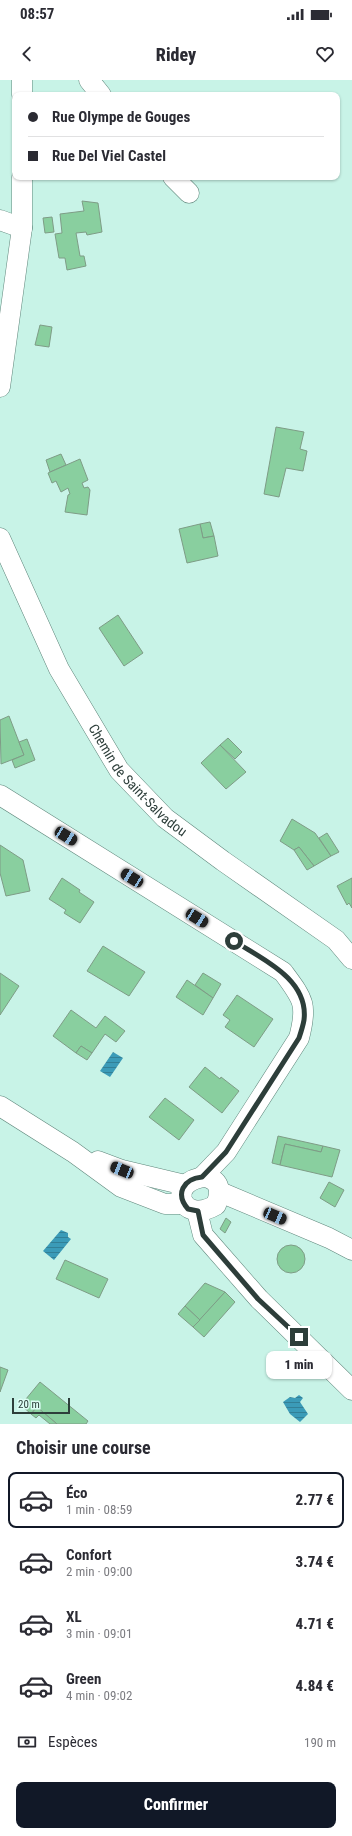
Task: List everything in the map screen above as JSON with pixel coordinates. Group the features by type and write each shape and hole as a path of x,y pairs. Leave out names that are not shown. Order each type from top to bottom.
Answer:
{"street":[{"path":"22,80 22,92"},
{"path":"89,80 99,92"},
{"path":"0,387 22,228 22,180"},
{"path":"176,180 189,193"},
{"path":"0,220 22,228"},
{"name":"Chemin de Saint-Salvadou","path":"0,538 59,669 119,770 165,818 223,861 336,940 352,959"},
{"path":"0,795 283,972 301,996 304,1019 299,1038 231,1144 203,1194 203,1235 258,1299 352,1390"},
{"path":"0,1106 73,1152 121,1186 165,1204 203,1194 261,1210 329,1238 352,1250"}],"water":[{"path":"113,1052 123,1058 110,1077 100,1071"},
{"path":"61,1230 68,1233 68,1237 71,1239 54,1260 43,1251"},
{"path":"299,1395 303,1398 300,1402 308,1414 300,1422 290,1414 283,1402 290,1397 295,1398"}],"building":[{"path":"82,201 98,203 102,232 87,235 86,232 76,233 80,256 84,256 86,266 67,270 65,258 59,258 55,234 62,233 60,214 84,211"},
{"path":"52,217 54,232 45,233 43,218"},
{"path":"40,325 52,327 49,347 35,345"},
{"path":"276,427 304,432 300,449 307,451 303,471 286,468 279,497 264,494"},
{"path":"61,454 66,465 50,472 46,460"},
{"path":"80,459 88,480 82,483 84,488 88,487 90,490 87,515 65,512 68,495 70,494 68,488 61,492 56,481 52,483 48,473"},
{"path":"210,522 214,536 203,538 200,524"},
{"path":"200,524 203,538 214,536 218,556 187,563 179,529"},
{"path":"118,615 143,653 124,666 99,628"},
{"path":"9,716 24,755 1,764 0,720"},
{"path":"228,738 242,752 235,759 220,745"},
{"path":"27,739 35,760 15,768 12,760 24,755 19,742"},
{"path":"220,745 246,772 226,789 201,763"},
{"path":"292,819 315,833 331,856 314,866 299,847 294,850 280,841"},
{"path":"327,833 339,852 331,856 319,838"},
{"path":"0,845 23,860 30,891 6,896 0,873"},
{"path":"299,847 314,866 307,870 294,850"},
{"path":"62,878 94,902 80,923 64,913 66,910 49,899"},
{"path":"352,878 352,908 349,903 347,905 337,886"},
{"path":"103,946 145,972 129,996 87,971"},
{"path":"0,973 19,986 0,1015"},
{"path":"203,973 221,984 213,998 195,985"},
{"path":"187,980 213,998 203,1015 176,997"},
{"path":"237,995 273,1019 254,1047 225,1027 230,1020 223,1015"},
{"path":"71,1010 96,1028 105,1016 125,1031 116,1042 105,1034 92,1053 81,1046 76,1053 53,1036"},
{"path":"81,1046 92,1053 87,1060 76,1053"},
{"path":"205,1067 239,1091 222,1113 189,1087"},
{"path":"165,1098 194,1120 179,1140 149,1117"},
{"path":"278,1136 323,1146 321,1152 285,1144 280,1165 272,1163"},
{"path":"285,1144 321,1152 323,1146 340,1150 332,1177 280,1165"},
{"path":"329,1182 344,1190 335,1207 320,1198"},
{"path":"226,1218 231,1222 225,1233 220,1229"},
{"path":"291,1245 297,1246 301,1249 304,1253 304,1265 301,1269 297,1272 291,1273 285,1272 281,1269 278,1265 277,1259 278,1253 281,1249 285,1246"},
{"path":"65,1260 108,1279 99,1298 56,1279"},
{"path":"205,1283 225,1292 200,1320 185,1306"},
{"path":"225,1292 235,1302 204,1337 193,1327"},
{"path":"185,1306 200,1320 193,1327 178,1314"},
{"path":"281,1358 291,1368 284,1376 274,1366"},
{"path":"0,1367 8,1370 0,1392"},
{"path":"40,1382 88,1421 86,1424 57,1424 37,1407 31,1414 21,1405"},
{"path":"37,1407 57,1424 50,1424 39,1415 36,1418 31,1414"}],"route":[{"path":"234,941 283,972 301,996 304,1019 299,1038 226,1152 202,1177 185,1184 180,1193 181,1199 188,1209 198,1211 203,1235 258,1299 299,1337"}]}
